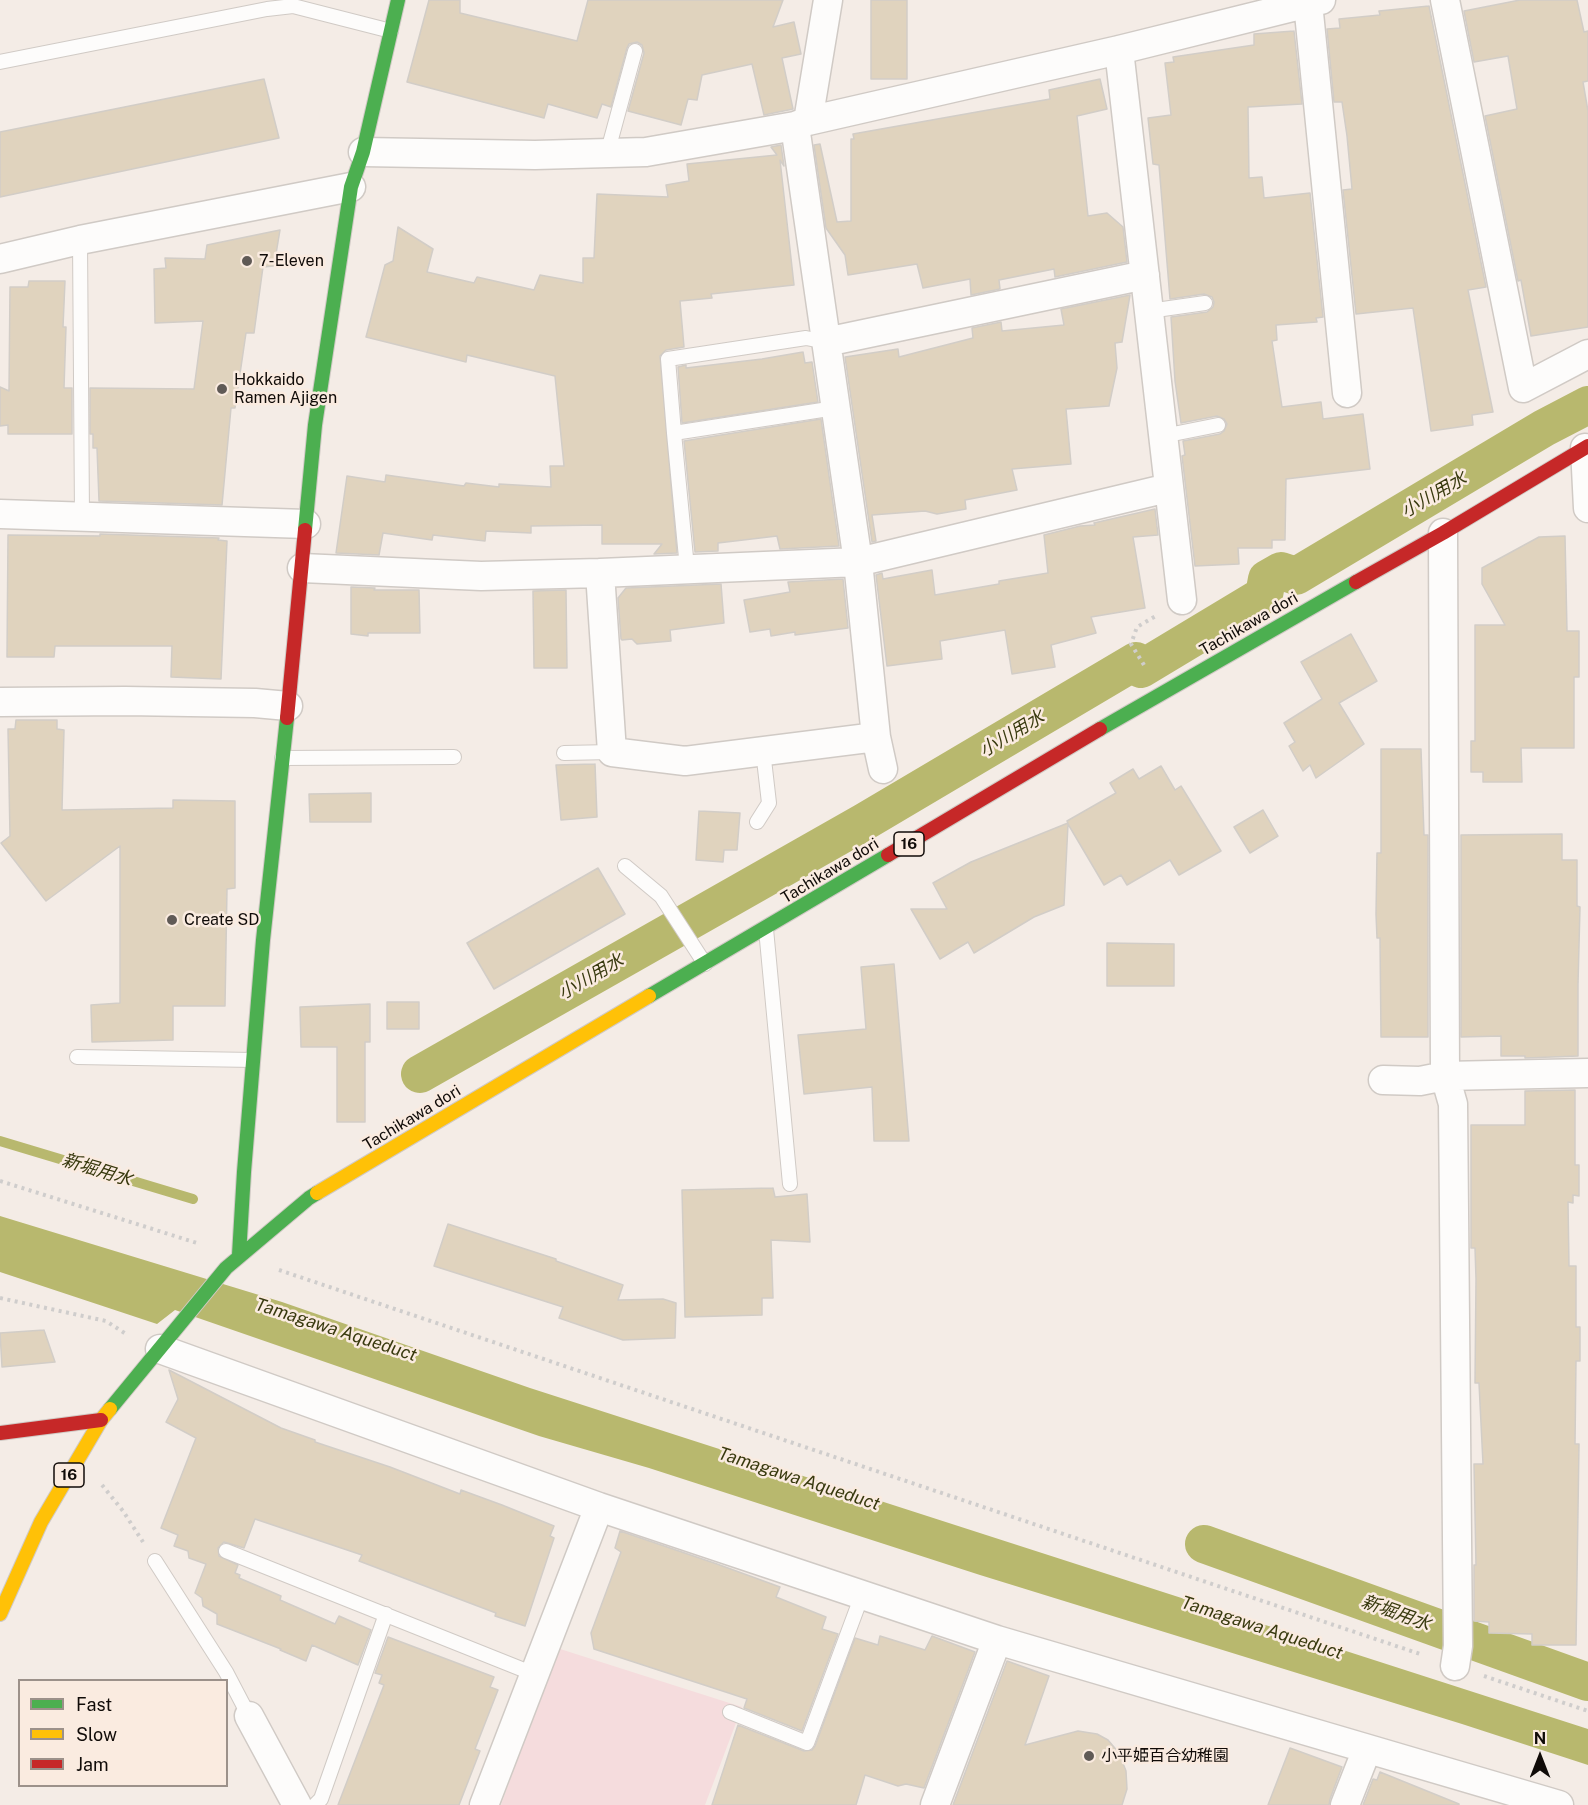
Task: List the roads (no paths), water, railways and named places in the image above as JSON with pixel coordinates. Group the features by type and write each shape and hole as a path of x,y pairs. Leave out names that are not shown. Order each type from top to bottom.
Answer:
{"main road":[{"path":"239,1255 263,940 315,426 351,187 363,152 398,0"},
{"name":"Tachikawa dori","path":"164,1345 226,1268 309,1198 1158,695 1443,533 1587,447"},
{"name":"16","path":"0,1614 41,1522 102,1420 164,1345"},
{"path":"0,1433 102,1420"}],"street":[{"path":"828,0 802,124 826,342 858,562 876,737 883,769"},
{"path":"1445,0 1523,388 1588,354"},
{"path":"363,152 535,155 646,153 802,124 1314,2 1347,393"},
{"path":"1119,50 1182,600"},
{"path":"0,259 80,240 351,187"},
{"path":"826,342 1145,275"},
{"path":"1587,447 1588,508"},
{"path":"302,568 481,576 858,562 1168,488"},
{"path":"0,514 306,524"},
{"path":"1443,533 1445,1076 1453,1104 1456,1656"},
{"path":"600,573 612,752 685,760 876,737"},
{"path":"0,702 125,701 255,703 288,706"},
{"path":"1383,1080 1420,1081 1445,1076 1588,1073"},
{"path":"164,1345 599,1508 997,1640 1367,1749 1525,1800 1559,1805"},
{"path":"484,1805 599,1508"},
{"path":"935,1805 997,1640"},
{"path":"249,1716 297,1805"},
{"path":"1345,1805 1367,1749"}],"lane":[{"path":"0,62 267,9 293,6 391,31"},
{"path":"607,154 635,51"},
{"path":"80,240 82,517"},
{"path":"1149,311 1205,303"},
{"path":"687,568 668,359 806,338 826,342"},
{"path":"674,433 835,408"},
{"path":"1162,436 1218,426"},
{"path":"757,822 769,803 763,751"},
{"path":"564,753 612,752"},
{"path":"282,758 454,757"},
{"path":"625,866 661,896 705,964"},
{"path":"765,928 790,1184"},
{"path":"77,1057 253,1060"},
{"path":"226,1551 534,1674"},
{"path":"155,1561 226,1672 249,1716"},
{"path":"730,1712 807,1743 862,1595"},
{"path":"315,1805 321,1799 386,1614"}],"water":[{"name":"Tamagawa Aqueduct","path":"0,1216 282,1302 530,1388 1588,1729 1588,1765 980,1575 649,1468 539,1436 175,1310 157,1324 0,1272"}],"waterway":[{"name":"小川用水","path":"420,1074 864,822 1136,661 1141,669 1264,595 1267,579 1281,571 1296,576 1544,428 1588,405"},
{"name":"新堀用水","path":"0,1141 193,1199"},
{"name":"新堀用水","path":"1204,1544 1588,1682"}],"place":[{"name":"7-Eleven","path":"247,261"},
{"name":"Hokkaido Ramen Ajigen","path":"222,389"},
{"name":"Create SD","path":"172,920"},
{"name":"小平姫百合幼稚園","path":"1089,1756"}]}
